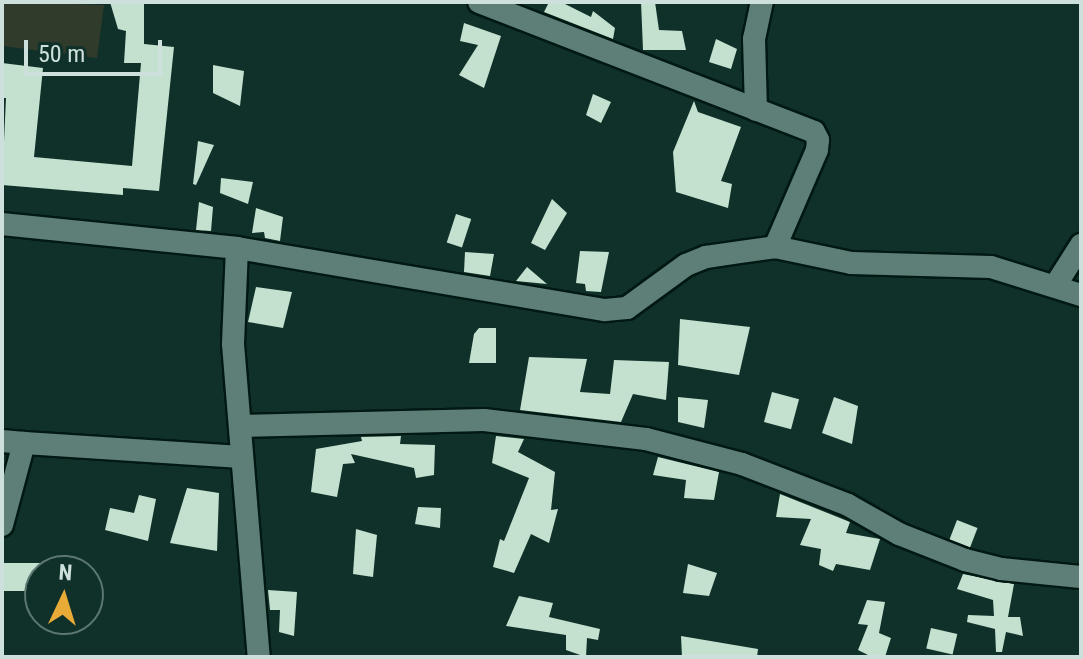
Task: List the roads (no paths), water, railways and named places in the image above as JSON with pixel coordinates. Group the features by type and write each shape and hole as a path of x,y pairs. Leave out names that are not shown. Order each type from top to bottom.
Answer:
{"street":[{"path":"479,2 814,132 818,140 775,247"},
{"path":"756,110 754,39 762,2"},
{"path":"2,224 237,248 605,310 627,308 686,265 706,257 775,247 851,263 991,267 1081,295"},
{"path":"1055,286 1081,245"},
{"path":"237,248 233,344 259,657"},
{"path":"240,426 484,420 646,439 742,464 848,505 899,534 965,560 1001,569 1081,577"},
{"path":"2,525 13,442 242,457"}]}
